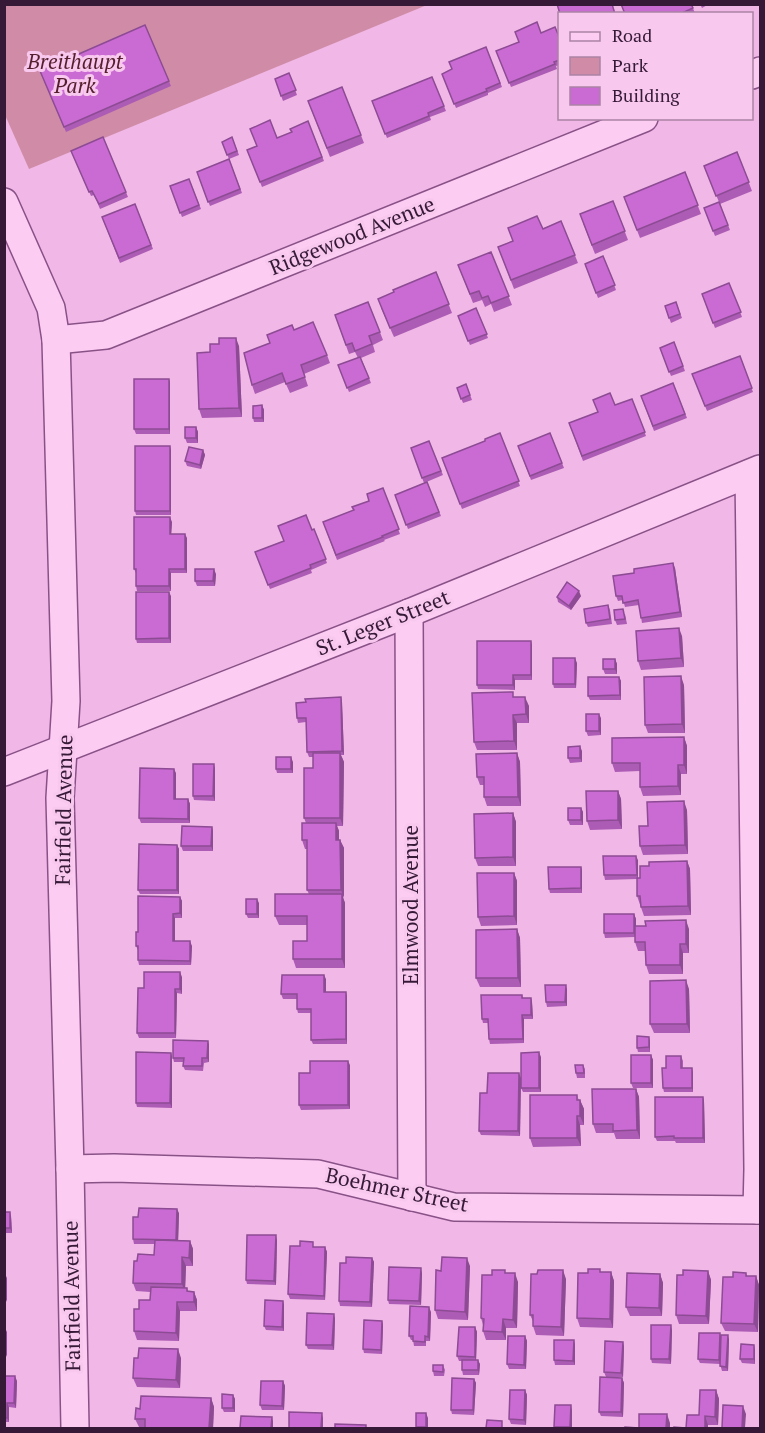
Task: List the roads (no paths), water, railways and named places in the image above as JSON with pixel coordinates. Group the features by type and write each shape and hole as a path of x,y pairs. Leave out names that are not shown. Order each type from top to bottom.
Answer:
{"street":[{"name":"Ridgewood Avenue","path":"56,340 106,335 639,120"},
{"name":"Fairfield Avenue","path":"4,202 51,308 56,340 66,701 60,798 75,1428"},
{"name":"St. Leger Street","path":"4,772 409,613 755,472"},
{"path":"755,472 759,1210"},
{"name":"Elmwood Avenue","path":"409,613 412,1197"},
{"name":"Boehmer Street","path":"70,1169 318,1174 454,1207 759,1210"}],"park label":[{"name":"Breithaupt Park","path":"75,74"}]}
